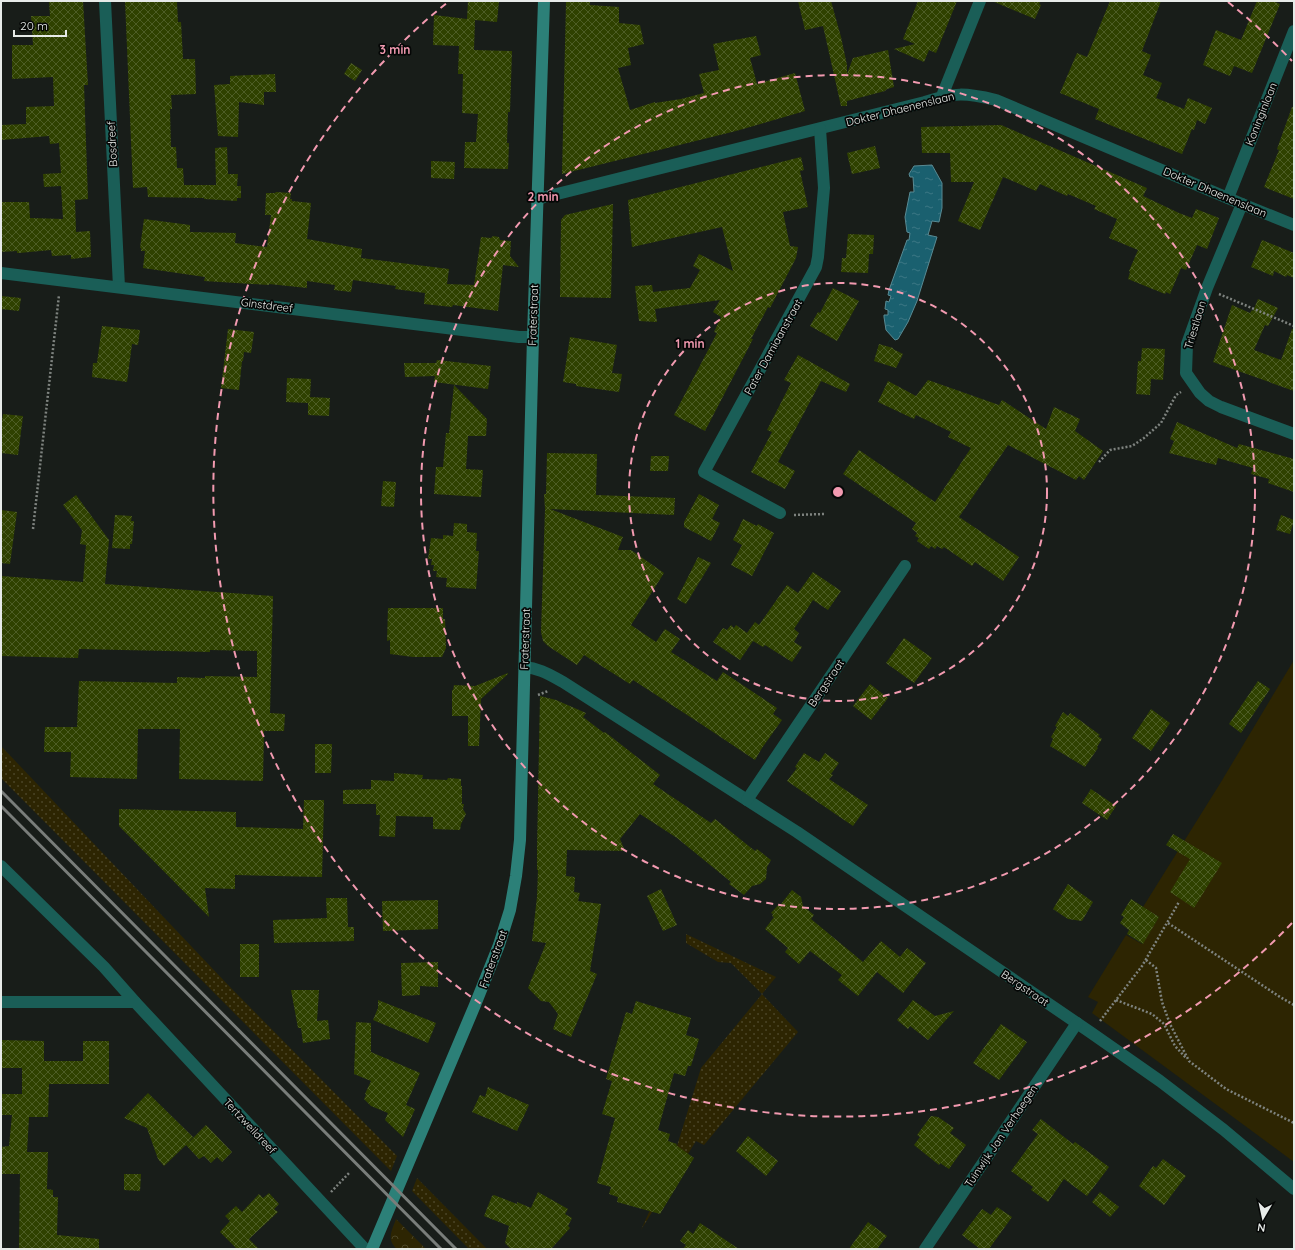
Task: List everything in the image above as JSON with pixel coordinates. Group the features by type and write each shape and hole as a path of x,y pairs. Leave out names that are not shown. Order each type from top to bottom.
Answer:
{"street":[{"name":"Bosdreef","path":"105,1 119,287"},
{"name":"Fraterstraat","path":"372,1249 500,945 510,910 516,876 520,840 522,706 544,1"},
{"path":"942,96 980,1"},
{"name":"Koninginlaan","path":"1228,198 1294,31"},
{"name":"Dokter Dhaenenslaan","path":"537,199 820,129 925,102 942,96 972,94 996,100 1294,225"},
{"name":"Pater Damiaanstraat","path":"780,514 704,472 816,267 824,188 820,129"},
{"name":"Triestlaan","path":"1242,204 1207,288 1187,344 1186,373 1200,393 1209,401 1294,434"},
{"name":"Ginstdreef","path":"1,273 512,336 533,337"},
{"name":"Bergstraat","path":"747,800 905,566"},
{"name":"Bergstraat","path":"524,667 533,668 549,674 563,682 747,800 1090,1032 1160,1081 1224,1130 1294,1189"},
{"name":"Tertzweildreef","path":"1,866 104,967 365,1249"},
{"path":"1,1002 136,1002"},
{"name":"Tuinwijk Jan Verhaegen","path":"925,1249 1076,1023"}],"path":[{"path":"33,529 61,280"},
{"path":"1207,288 1294,326"},
{"path":"1099,462 1110,450 1132,446 1144,438 1161,423 1176,395 1193,384"},
{"path":"780,514 799,516 825,514"},
{"path":"522,706 529,703 536,695 546,691 552,691"},
{"path":"1090,1032 1146,960 1179,902"},
{"path":"1168,923 1294,1005"},
{"path":"1146,960 1156,968 1162,1002 1170,1024 1189,1061"},
{"path":"1116,1000 1152,1014 1164,1024 1175,1046 1189,1061 1226,1089 1294,1123"},
{"path":"335,1188 350,1172"}],"green space":[{"path":"1294,660 1294,1162 1092,1013 1098,1002 1088,997 1126,935 1142,944 1159,917 1143,907 1221,782"},
{"path":"1,746 230,987 397,1156 391,1171 1,778"},
{"path":"686,934 776,977 762,994 731,963 718,962 686,943"},
{"path":"762,994 798,1032 704,1145 696,1141 641,1230 673,1159 701,1068"},
{"path":"417,1178 487,1249 469,1249 412,1191"},
{"path":"396,1219 426,1249 397,1249 391,1238"}],"water":[{"path":"932,165 942,183 942,208 939,222 932,221 928,235 937,237 917,301 908,322 898,339 895,340 886,330 884,315 888,315 888,310 885,309 886,301 889,302 891,296 888,295 889,290 907,240 909,240 910,233 907,232 905,217 910,192 914,192 913,177 910,177 909,174 914,166"}],"building":[{"path":"49,1 83,1 88,85 84,85 88,199 75,200 76,232 90,231 91,257 71,259 71,255 52,256 51,250 19,253 17,253 17,251 1,252 1,202 29,202 30,218 63,219 61,186 44,187 43,174 61,173 59,143 50,144 49,136 1,140 1,125 26,124 26,107 54,106 53,77 12,79 12,45 33,45 31,16 50,16"},
{"path":"125,1 177,2 178,22 181,22 183,59 195,59 196,94 171,95 171,147 176,147 177,168 183,168 184,185 216,185 215,148 227,147 228,174 238,174 237,186 241,186 241,198 237,198 237,201 204,198 148,197 147,187 133,188"},
{"path":"468,1 499,1 497,22 475,20 474,50 512,51 510,112 508,112 508,169 464,168 465,142 476,142 478,114 462,113 463,74 458,74 459,46 433,45 434,15 467,19"},
{"path":"798,1 831,1 841,37 847,65 847,74 853,58 888,50 894,87 885,91 847,101 847,106 841,106 823,26 805,30"},
{"path":"918,1 957,1 936,53 929,50 924,62 894,49 915,44 903,39"},
{"path":"992,1 1041,1 1039,4 1041,5 1035,19"},
{"path":"1110,1 1161,1 1142,51 1151,55 1143,75 1162,83 1156,98 1184,109 1188,98 1212,108 1205,124 1197,120 1194,130 1192,129 1182,154 1095,119 1099,109 1060,93 1077,53 1087,57"},
{"path":"1257,1 1273,1 1280,4 1252,73 1234,66 1230,76 1203,65 1216,30 1241,40"},
{"path":"566,2 590,2 590,5 619,7 619,23 640,25 644,44 628,48 631,65 618,68 630,110 655,102 681,99 704,93 699,74 719,70 713,44 756,36 761,55 750,58 757,84 795,73 805,111 736,131 562,174"},
{"path":"351,63 362,70 355,81 344,74"},
{"path":"275,74 276,92 264,92 264,105 239,102 238,137 218,136 214,85 230,84 230,76"},
{"path":"1292,107 1294,107 1294,199 1264,187 1279,150 1277,149"},
{"path":"1001,125 1147,188 1143,196 1179,213 1192,218 1196,209 1219,218 1207,249 1197,245 1186,270 1181,268 1170,294 1166,292 1165,294 1128,279 1129,271 1138,250 1109,238 1117,219 1094,209 1096,206 1068,194 1067,196 1040,184 1036,191 1003,177 980,230 958,221 974,182 951,182 950,153 922,153 921,127"},
{"path":"875,146 880,168 852,174 847,153"},
{"path":"801,157 804,170 800,171 808,207 783,212 790,246 798,247 796,258 770,308 768,307 751,339 753,339 705,431 674,415 717,333 714,332 721,317 713,312 720,300 655,309 657,322 639,321 635,286 652,285 653,292 690,288 700,270 693,266 699,254 733,271 722,227 632,247 628,200"},
{"path":"431,161 455,162 454,179 431,178"},
{"path":"266,193 291,193 290,199 292,199 292,201 311,203 307,239 362,249 361,258 449,269 447,284 474,285 481,237 491,238 493,236 499,237 500,240 511,241 510,256 519,267 503,265 498,311 453,305 452,307 424,304 425,293 395,289 396,286 353,280 351,292 334,290 335,285 307,281 307,288 269,284 204,281 205,277 143,268 145,251 141,251 140,248 144,219 190,225 190,232 236,233 235,243 267,247 271,215 265,215"},
{"path":"613,204 611,298 560,297 561,220 565,215"},
{"path":"848,234 874,235 873,254 869,254 868,273 841,272 842,258 846,258"},
{"path":"1262,240 1294,253 1294,278 1287,275 1286,277 1274,271 1273,276 1251,267"},
{"path":"833,288 859,301 837,341 810,326 818,312 820,313"},
{"path":"1,296 21,298 19,311 1,309"},
{"path":"1258,299 1278,308 1268,326 1265,325 1254,350 1281,360 1292,329 1294,329 1294,391 1213,362 1232,305 1250,313 1252,310 1253,311"},
{"path":"102,326 140,330 138,345 132,344 127,382 92,377 93,363 97,363"},
{"path":"228,329 254,332 251,353 244,352 239,390 221,388"},
{"path":"570,337 617,345 612,373 622,374 619,392 576,386 576,384 563,382"},
{"path":"879,344 893,348 903,354 896,368 874,361"},
{"path":"1142,348 1165,349 1163,380 1151,379 1150,395 1136,394 1138,361 1141,361"},
{"path":"798,355 850,384 846,392 821,381 778,462 795,471 785,489 751,472 772,432 767,430 791,383 784,380"},
{"path":"437,360 491,366 488,389 434,382 435,376 405,377 404,363 436,363"},
{"path":"287,378 311,379 310,397 330,398 329,416 308,415 308,403 286,402"},
{"path":"928,380 999,405 1002,400 1046,429 1054,407 1080,419 1075,431 1103,451 1084,480 1079,476 1076,480 1008,445 959,517 1019,557 1003,581 975,562 972,566 944,547 942,549 937,546 935,549 931,546 929,549 917,541 919,538 915,536 917,533 912,529 916,523 843,474 859,450 935,502 971,448 948,437 951,432 916,415 914,419 878,402 888,381 916,396"},
{"path":"454,385 487,419 486,436 468,436 466,469 483,470 481,497 434,494 436,467 443,467 446,433 449,433"},
{"path":"3,414 23,416 18,455 1,453 1,427"},
{"path":"1177,422 1237,448 1239,444 1294,459 1294,492 1268,483 1269,479 1251,474 1253,468 1218,458 1216,465 1169,453 1174,441 1170,439"},
{"path":"547,453 597,454 596,495 675,498 674,515 550,509 623,537 618,550 631,550 664,573 631,625 656,642 665,629 680,639 671,652 717,681 723,672 777,708 773,714 782,720 755,760 633,680 630,684 584,655 577,665 548,646 543,641 541,632 545,509 544,494 546,494"},
{"path":"651,456 669,456 668,471 650,471"},
{"path":"383,481 396,482 394,507 381,506"},
{"path":"699,494 719,505 712,519 720,523 711,541 684,527 684,522"},
{"path":"76,495 109,540 105,584 273,596 270,713 285,714 284,731 264,731 263,781 179,779 180,729 138,729 137,779 70,777 71,752 44,752 45,727 77,727 79,681 177,683 177,677 257,677 257,651 210,650 210,652 79,649 78,658 1,656 1,576 83,582 86,545 80,544 82,530 63,505"},
{"path":"1,510 17,512 10,564 1,563"},
{"path":"115,515 132,516 131,521 134,521 132,544 130,544 130,549 112,548"},
{"path":"1281,515 1294,520 1290,534 1276,530"},
{"path":"743,519 757,526 758,524 774,533 752,576 731,565 742,545 733,540"},
{"path":"454,523 467,524 467,532 477,533 476,551 479,551 476,589 446,587 447,578 436,577 437,571 433,571 434,565 431,565 432,559 428,559 431,538 443,539 443,535 453,536"},
{"path":"698,557 711,563 686,604 677,599"},
{"path":"813,572 841,591 828,610 813,600 794,629 799,633 794,642 802,647 792,662 765,645 763,647 753,641 740,660 713,642 723,628 727,630 731,625 734,628 736,625 747,633 755,622 759,625 787,585 798,593"},
{"path":"388,608 443,608 446,648 442,657 413,657 390,654 390,640 387,641"},
{"path":"904,638 932,658 914,683 886,663"},
{"path":"508,673 481,699 479,746 468,746 468,716 452,716 452,690 454,685 475,686"},
{"path":"1258,681 1270,689 1241,733 1229,724"},
{"path":"870,684 888,698 871,720 853,706"},
{"path":"540,696 556,700 586,713 583,717 604,733 605,732 660,775 653,784 711,823 715,819 755,851 757,849 771,860 767,867 766,879 760,884 752,886 744,895 729,884 731,882 677,838 640,814 620,839 625,851 567,850 566,876 575,877 574,892 580,893 578,901 601,904 590,971 597,974 571,1037 553,1029 558,1014 549,1002 541,1001 528,988 546,943 532,941 537,897 538,870 537,849"},
{"path":"1151,709 1170,723 1151,751 1132,738"},
{"path":"1063,712 1068,716 1070,713 1100,735 1098,736 1102,739 1097,747 1098,748 1085,767 1050,746 1053,739 1051,737 1057,727 1055,726"},
{"path":"315,744 332,744 331,773 315,773"},
{"path":"804,753 819,762 825,753 839,763 831,774 833,775 829,779 868,805 853,826 787,781 797,768 795,767"},
{"path":"394,773 423,775 422,779 461,779 462,804 464,804 463,809 466,814 460,830 433,829 433,817 396,816 395,837 379,836 380,815 376,815 376,804 343,804 343,790 371,789 371,780 394,781"},
{"path":"1091,789 1116,806 1107,820 1082,803"},
{"path":"304,800 324,800 322,877 235,875 235,889 205,888 209,917 119,826 119,809 236,812 236,827 303,829"},
{"path":"1173,834 1222,863 1194,908 1170,892 1190,859 1166,845"},
{"path":"1068,884 1093,902 1082,921 1068,919 1053,909"},
{"path":"661,889 677,925 663,931 647,896"},
{"path":"792,890 801,897 803,906 814,915 811,919 863,962 881,941 900,957 907,948 926,963 903,993 877,972 858,996 838,980 842,975 810,951 799,964 785,952 788,948 765,929 774,917 771,913 779,904 781,904"},
{"path":"326,898 347,898 348,927 354,927 354,941 274,943 273,920 327,918"},
{"path":"1131,899 1159,917 1143,944 1127,934 1129,930 1120,923 1124,917 1121,915"},
{"path":"438,900 438,929 383,931 382,901"},
{"path":"240,944 259,944 259,977 240,977"},
{"path":"438,962 438,987 420,986 420,995 402,996 401,963"},
{"path":"291,990 319,990 317,1021 328,1020 330,1039 303,1043 301,1028 298,1028"},
{"path":"378,1000 436,1023 428,1043 373,1020 378,1008"},
{"path":"913,1000 935,1016 954,1011 928,1040 910,1026 908,1029 897,1020"},
{"path":"636,1001 691,1018 686,1035 699,1039 691,1066 688,1066 685,1076 674,1073 658,1130 670,1134 668,1141 677,1144 676,1145 694,1158 660,1214 617,1202 618,1197 609,1194 611,1187 597,1183 615,1118 602,1114 612,1081 606,1079 626,1012 632,1014"},
{"path":"356,1022 371,1023 371,1052 420,1073 406,1105 415,1109 403,1137 385,1120 388,1113 371,1106 364,1099 371,1081 354,1074"},
{"path":"1001,1024 1027,1042 999,1080 973,1063"},
{"path":"1,1040 44,1041 44,1061 83,1061 83,1041 109,1041 109,1084 49,1084 48,1117 29,1117 27,1152 48,1152 47,1189 53,1190 53,1197 58,1197 57,1235 99,1239 99,1249 19,1249 20,1174 1,1174 1,1147 9,1146 12,1115 1,1115 1,1094 22,1094 22,1068 1,1068"},
{"path":"488,1087 529,1105 517,1131 472,1112 480,1095 485,1097"},
{"path":"148,1093 193,1137 164,1166 158,1159 147,1128 124,1118"},
{"path":"931,1116 938,1117 954,1128 950,1133 966,1145 949,1169 940,1163 939,1165 914,1145 920,1137 917,1135"},
{"path":"1041,1119 1073,1144 1075,1142 1109,1167 1087,1196 1064,1179 1048,1202 1031,1190 1033,1187 1011,1171 1038,1134 1032,1130"},
{"path":"206,1125 232,1152 222,1162 217,1157 211,1163 204,1156 199,1159 186,1145"},
{"path":"748,1136 778,1161 766,1176 736,1151"},
{"path":"1163,1159 1186,1176 1164,1205 1139,1186 1153,1166 1156,1168"},
{"path":"124,1174 141,1174 140,1191 124,1190"},
{"path":"538,1192 568,1209 565,1214 572,1218 568,1226 570,1228 551,1249 511,1249 505,1243 509,1226 484,1216 492,1196 494,1195 517,1204 517,1202 531,1208"},
{"path":"1100,1192 1119,1207 1110,1217 1092,1202"},
{"path":"269,1193 279,1204 274,1209 278,1212 249,1239 259,1249 237,1249 220,1232 230,1221 225,1216 236,1206 242,1212 259,1194 263,1198"},
{"path":"997,1207 1012,1217 989,1249 980,1249 962,1235 982,1209 991,1215"},
{"path":"868,1222 887,1236 877,1249 849,1249"},
{"path":"700,1223 739,1249 683,1249 686,1245 680,1241 688,1230 693,1234"}],"railway":[{"path":"1,791 456,1249"},
{"path":"1,806 441,1249"}]}
